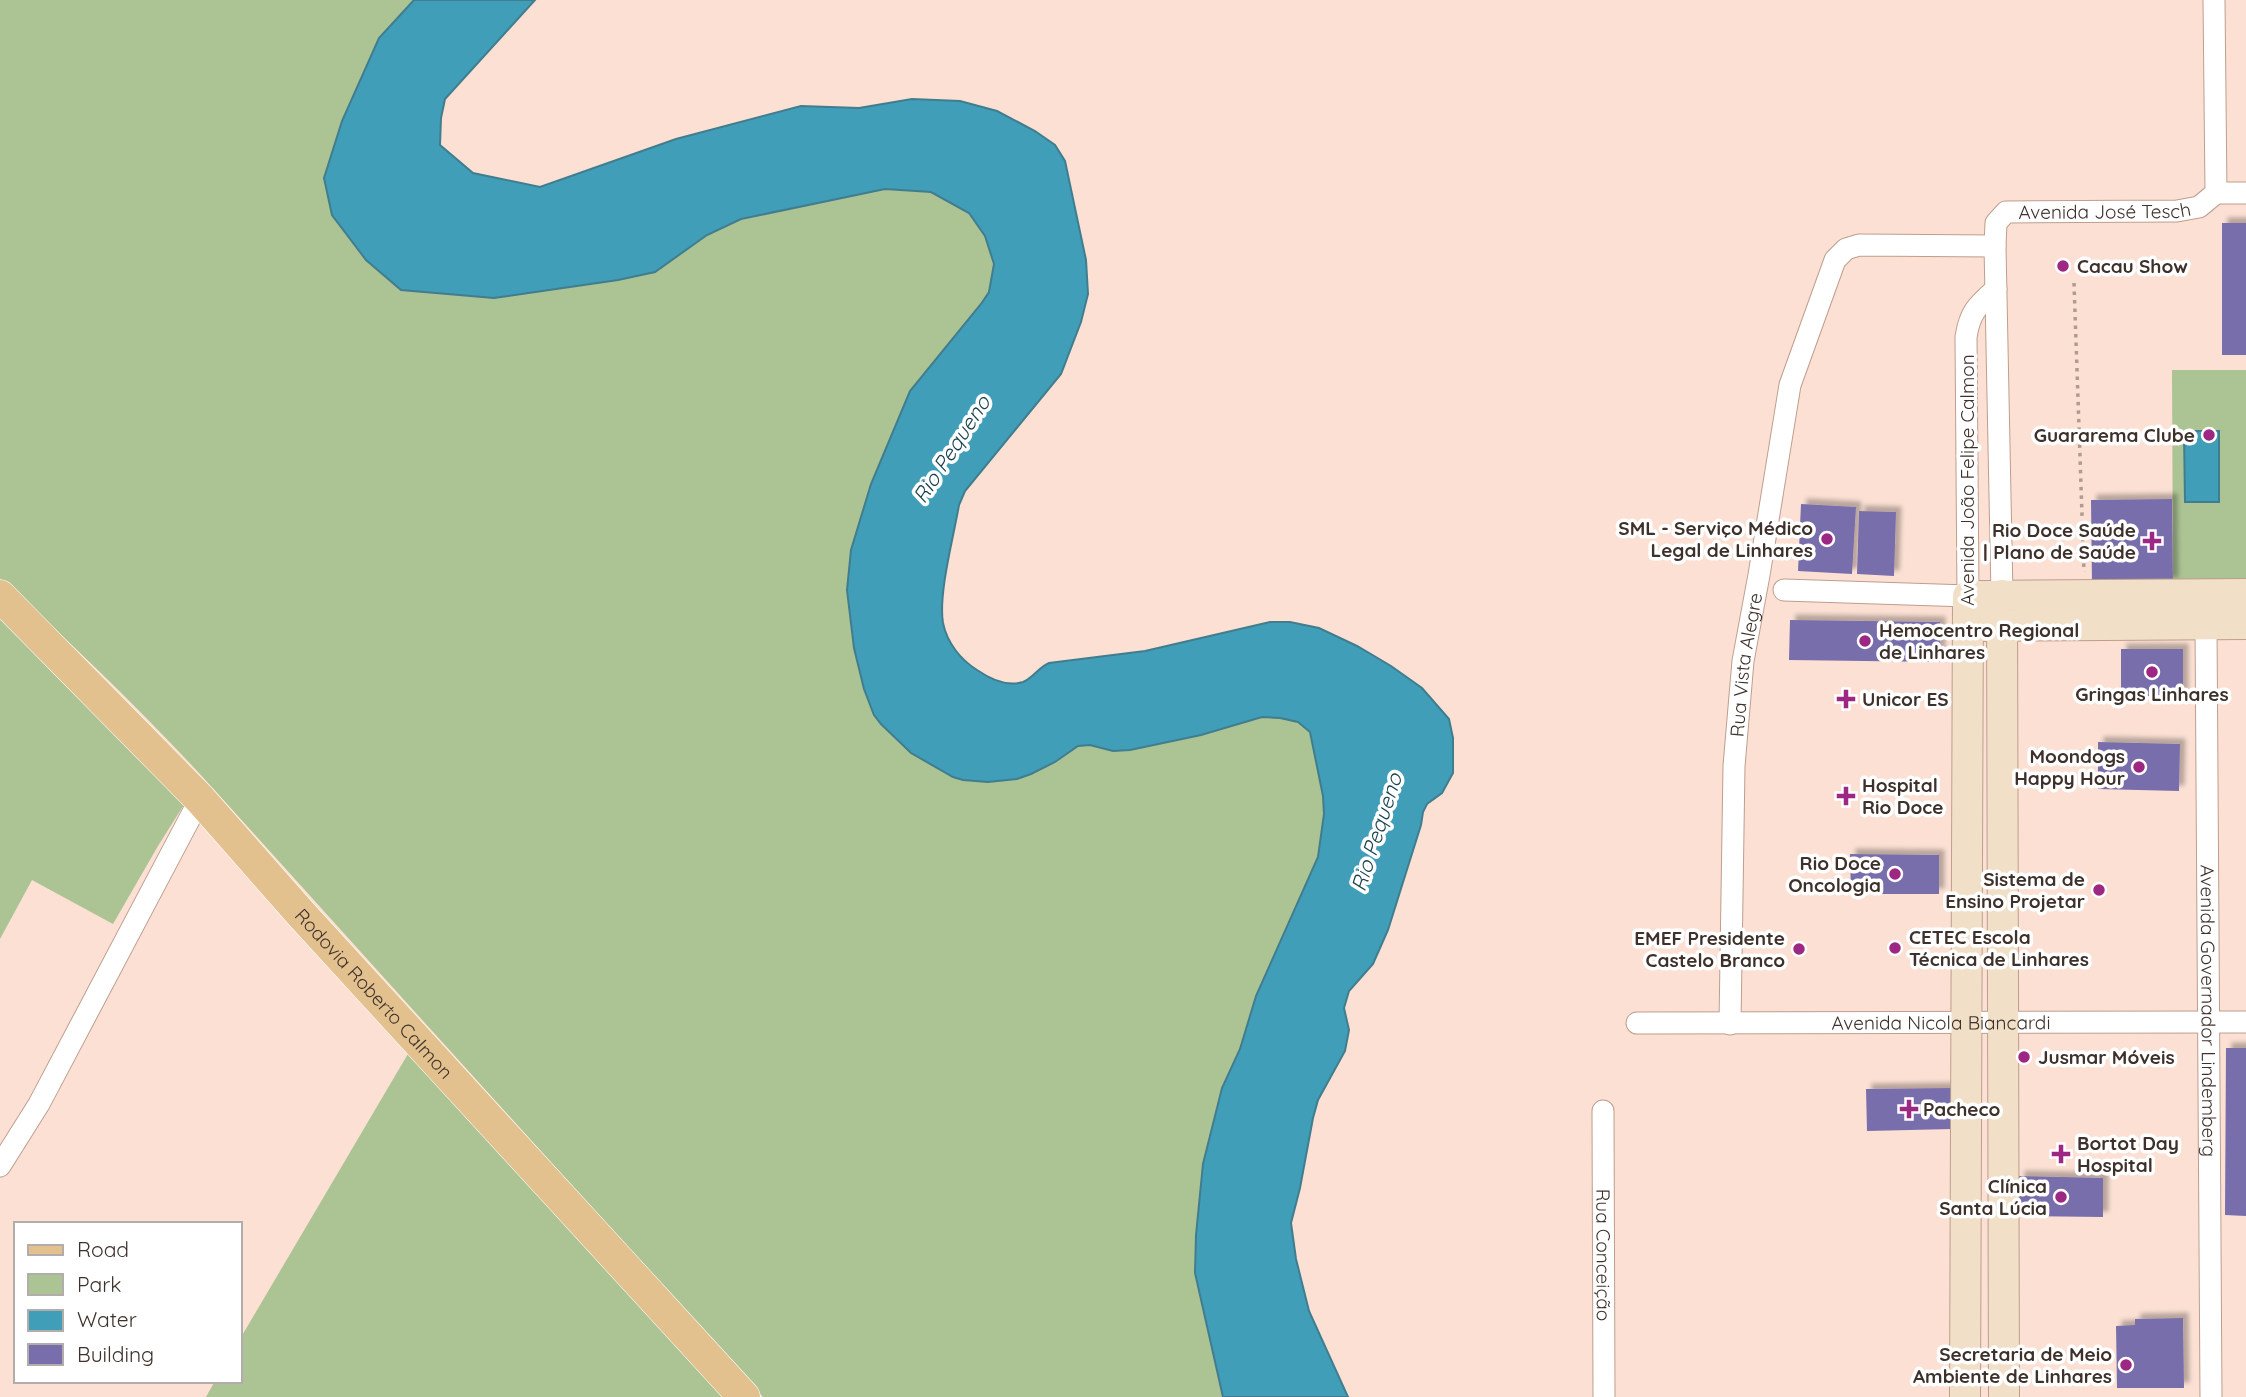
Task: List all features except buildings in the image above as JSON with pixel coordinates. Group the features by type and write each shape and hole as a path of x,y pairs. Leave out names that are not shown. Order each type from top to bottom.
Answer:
{"main road":[{"path":"2179,594 2191,602 2206,624"},
{"path":"1968,596 2246,594"},
{"name":"Avenida João Felipe Calmon","path":"2002,595 2004,1397"},
{"name":"Rodovia Roberto Calmon","path":"0,596 200,799 744,1397"},
{"name":"Avenida João Felipe Calmon","path":"1965,1397 1968,596"},
{"path":"1968,626 2246,624"}],"street":[{"path":"2214,0 2217,193"},
{"name":"Avenida José Tesch","path":"1994,246 1996,223 2007,212 2176,211 2199,207 2217,193 2246,193"},
{"name":"Rua Vista Alegre","path":"1730,1024 1734,766 1743,661 1790,385 1835,260 1846,249 1859,245 1994,246"},
{"name":"Avenida João Felipe Calmon","path":"1994,246 2002,595"},
{"name":"Avenida João Felipe Calmon","path":"1968,596 1966,337 1969,320 1976,307 1996,289"},
{"path":"1784,590 1968,596"},
{"name":"Avenida Governador Lindemberg","path":"2206,624 2211,1397"},
{"path":"0,1166 38,1104 200,799"},
{"name":"Avenida Nicola Biancardi","path":"1637,1023 2246,1022"},
{"name":"Rua Conceição","path":"1603,1111 1604,1397"}],"path":[{"path":"2074,283 2085,595"}],"green space":[{"path":"0,0 414,0 379,38 342,121 324,178 655,272 707,235 741,219 885,189 931,192 969,213 985,236 994,264 989,292 910,391 871,484 851,550 864,689 874,715 911,753 1055,762 1078,746 1090,745 1113,751 1130,750 1201,735 1262,717 1298,722 1310,732 1323,796 1324,814 1318,857 1256,996 1240,1049 1222,1088 1203,1164 1196,1235 1196,1273 1223,1397 763,1397 199,773 102,674 0,579"},
{"name":"Guararema Clube","path":"2172,370 2246,370 2246,583 2173,583"},
{"path":"0,608 185,803 113,924 32,880 0,939"},
{"path":"415,1042 732,1397 206,1397 214,1383 242,1383 242,1336"}],"water":[{"name":"Rio Pequeno","path":"414,0 535,0 445,99 440,145 473,173 540,187 676,139 801,106 859,108 912,99 960,101 997,111 1035,131 1055,145 1065,161 1086,260 1088,294 1081,322 1061,374 965,491 959,505 942,611 945,630 960,656 987,676 1005,683 1017,683 1027,680 1049,663 1145,651 1270,622 1290,622 1319,628 1391,666 1422,688 1449,719 1453,738 1453,773 1442,793 1427,804 1423,812 1388,930 1373,964 1349,991 1344,1008 1349,1030 1345,1051 1318,1100 1291,1223 1296,1259 1309,1311 1348,1397 1223,1397 1195,1273 1203,1164 1222,1088 1240,1049 1256,996 1318,857 1324,814 1323,796 1310,732 1298,722 1262,717 1201,735 1130,750 1113,751 1090,745 1078,746 1055,762 1017,779 988,782 963,780 911,753 874,715 864,689 854,648 847,590 851,550 871,484 910,391 989,292 994,264 985,236 969,213 931,192 885,189 741,219 707,235 655,272 618,280 494,298 401,290 366,260 332,215 324,178 342,121 379,38"},
{"path":"2184,431 2219,431 2219,502 2185,502"}],"place":[{"name":"Cacau Show","path":"2063,266"},
{"name":"Guararema Clube","path":"2209,435"},
{"name":"SML - Serviço Médico Legal de Linhares","path":"1827,539"},
{"name":"Rio Doce Saúde | Plano de Saúde","path":"2152,541"},
{"name":"Hemocentro Regional de Linhares","path":"1865,641"},
{"name":"Gringas Linhares","path":"2152,672"},
{"name":"Unicor ES","path":"1846,699"},
{"name":"Moondogs Happy Hour","path":"2139,767"},
{"name":"Hospital Rio Doce","path":"1846,796"},
{"name":"Rio Doce Oncologia","path":"1895,874"},
{"name":"Sistema de Ensino Projetar","path":"2099,890"},
{"name":"CETEC Escola Técnica de Linhares","path":"1895,948"},
{"name":"EMEF Presidente Castelo Branco","path":"1799,949"},
{"name":"Jusmar Móveis","path":"2024,1057"},
{"name":"Pacheco","path":"1909,1109"},
{"name":"Bortot Day Hospital","path":"2061,1154"},
{"name":"Clínica Santa Lúcia","path":"2061,1197"},
{"name":"Secretaria de Meio Ambiente de Linhares","path":"2126,1365"}]}
